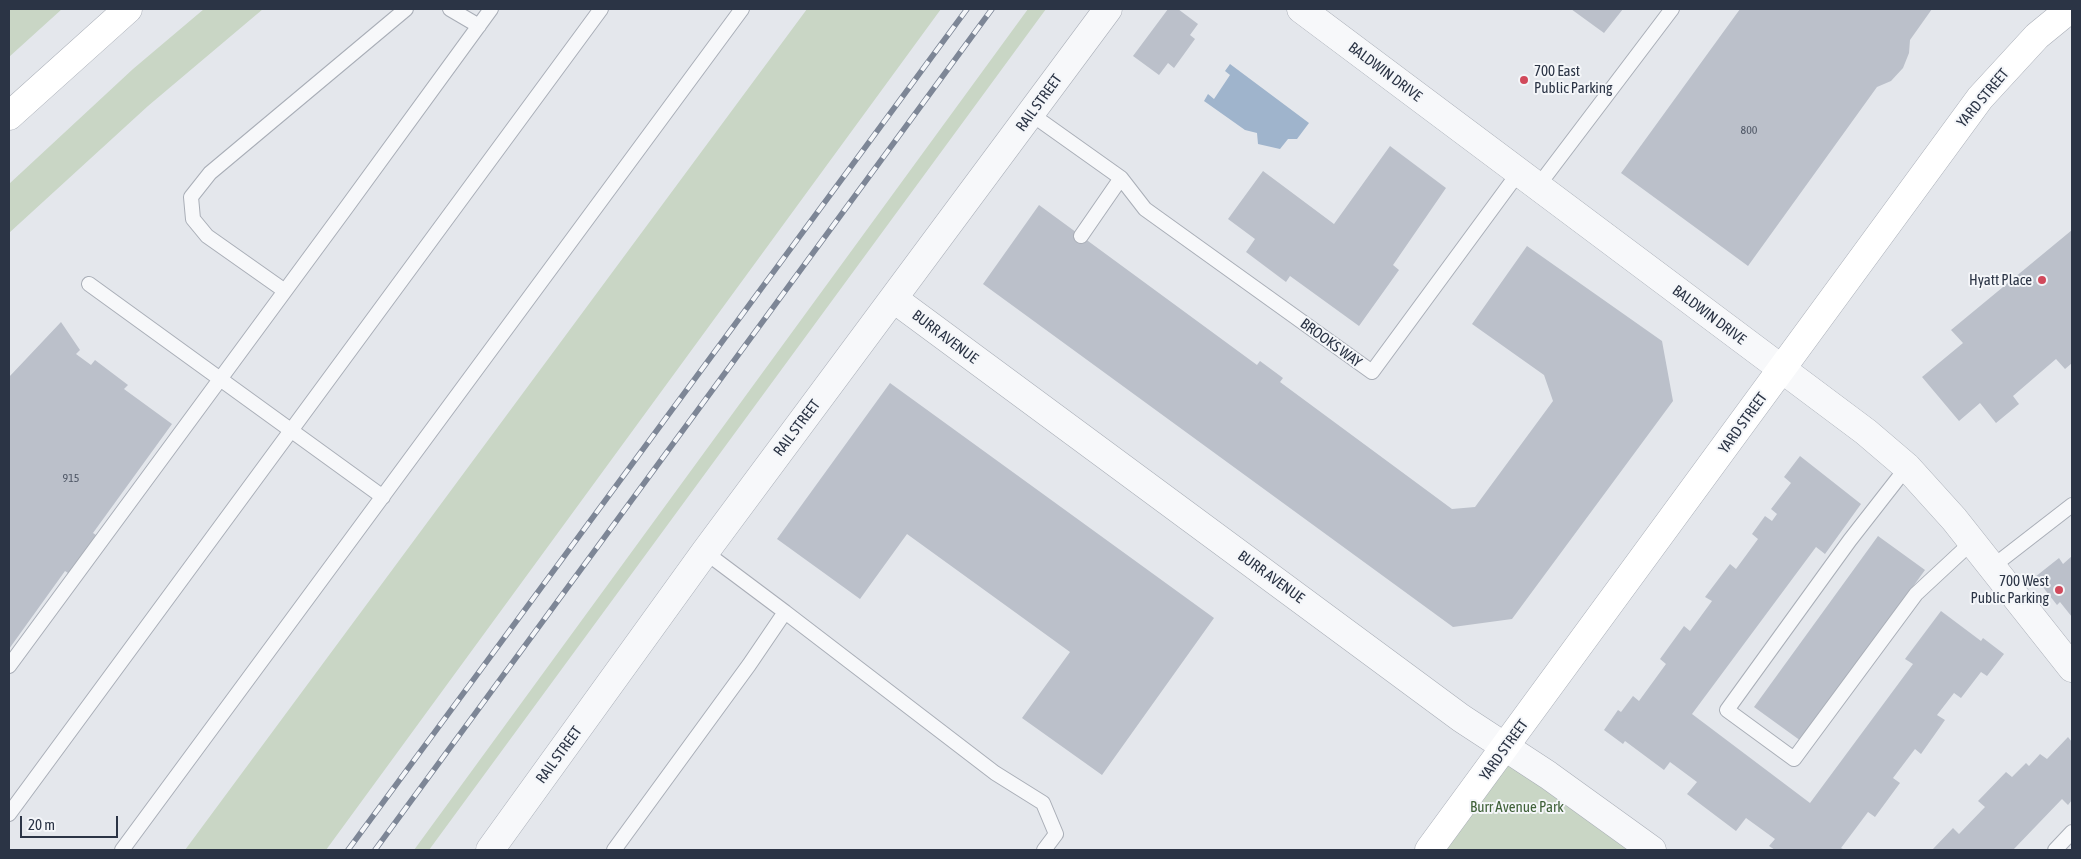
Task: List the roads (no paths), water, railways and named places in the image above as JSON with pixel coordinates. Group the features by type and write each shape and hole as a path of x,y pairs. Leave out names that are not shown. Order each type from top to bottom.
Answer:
{"street":[{"path":"9,116 128,9"},
{"name":"RAIL STREET","path":"490,850 705,552 1108,9"},
{"name":"BALDWIN DRIVE","path":"1301,9 1866,432 1907,467 1972,542 2072,668"},
{"name":"YARD STREET","path":"1429,850 1783,370 1980,98 2037,36 2070,9"},
{"name":"BURR AVENUE","path":"894,299 1460,718 1548,775 1652,850"}],"lane":[{"path":"285,291 207,236 194,219 191,197 210,173 406,9"},
{"path":"450,9 479,26"},
{"path":"9,666 491,9"},
{"path":"9,814 290,431 552,79 601,9"},
{"path":"122,850 742,9"},
{"path":"1529,179 1672,9"},
{"path":"1031,114 1120,178 1081,236"},
{"name":"BROOKS WAY","path":"1120,178 1145,209 1372,372 1529,179"},
{"path":"89,284 382,497"},
{"path":"1907,467 1850,540 1727,710 1794,759 1916,594 1972,542"},
{"path":"1992,567 2072,505"},
{"path":"705,552 995,773 1043,803 1056,834 1044,850"},
{"path":"614,850 749,665 784,612"},
{"path":"2055,850 2072,832"}],"water":[{"path":"1230,64 1309,123 1297,139 1288,139 1280,149 1258,144 1257,133 1245,130 1204,101 1208,94 1214,99 1230,75 1225,71"}],"railway":[{"path":"348,850 967,9"},
{"path":"375,850 992,9"}],"place":[{"name":"700 East Public Parking","path":"1524,80"},
{"name":"Hyatt Place","path":"2042,280"},
{"name":"700 West Public Parking","path":"2059,590"}],"park label":[{"name":"Burr Avenue Park","path":"1517,807"}]}
